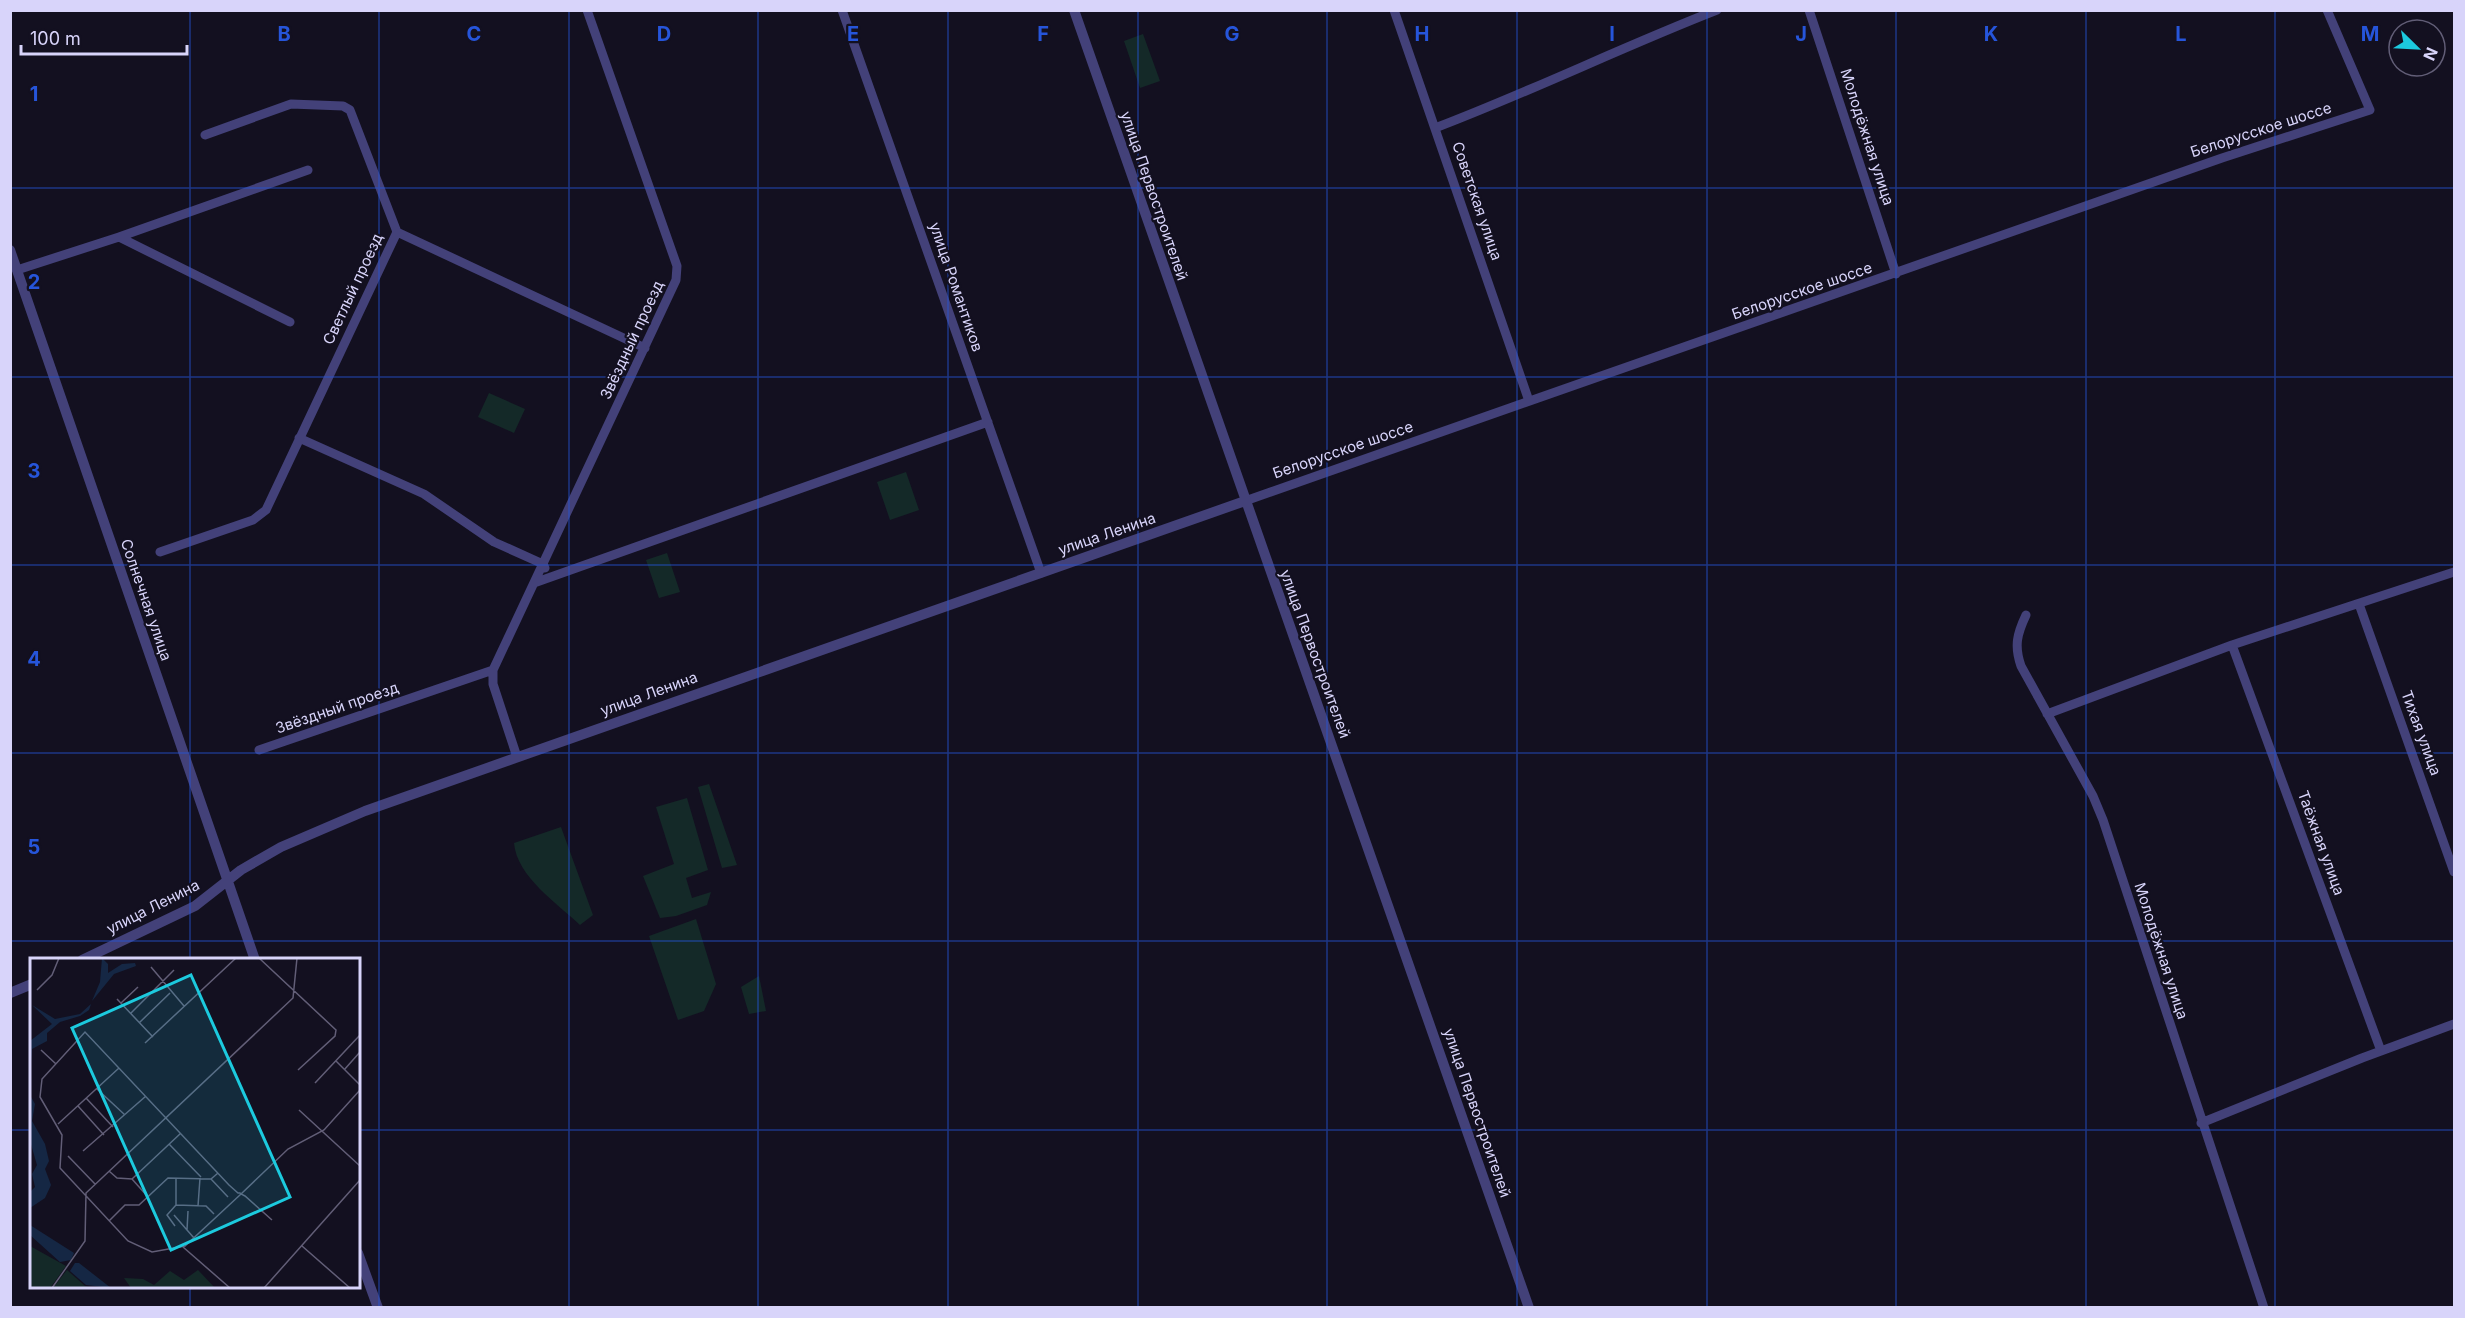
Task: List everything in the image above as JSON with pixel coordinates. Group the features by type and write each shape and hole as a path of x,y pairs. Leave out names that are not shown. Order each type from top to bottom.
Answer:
{"street":[{"name":"Звёздный проезд","path":"259,750 493,670 676,280 677,266 587,10"},
{"name":"улица Романтиков","path":"842,10 1041,573"},
{"name":"улица Первостроителей","path":"1074,10 1529,1308"},
{"name":"Советская улица","path":"1394,10 1529,401"},
{"path":"1435,128 1532,90 1658,33 1717,10"},
{"name":"Молодёжная улица","path":"1809,10 1896,274"},
{"name":"Белорусское шоссе","path":"1245,501 2222,158 2370,110 2327,10"},
{"name":"Светлый проезд","path":"160,552 260,516 266,510 397,232 350,110 342,106 291,104 205,135"},
{"path":"17,270 119,237 308,170"},
{"path":"397,232 645,348"},
{"path":"119,237 290,322"},
{"name":"Солнечная улица","path":"10,250 254,958"},
{"path":"534,584 988,423"},
{"path":"299,438 424,494 494,542 543,564 550,578"},
{"name":"улица Ленина","path":"86,958 195,906 254,861 311,832 517,757 1245,501"},
{"path":"2047,714 2232,645 2454,572"},
{"name":"Тихая улица","path":"2359,604 2454,872"},
{"name":"Молодёжная улица","path":"2026,615 2018,631 2016,652 2021,666 2103,820 2201,1124 2264,1308"},
{"name":"Таёжная улица","path":"2232,645 2381,1051"},
{"path":"493,670 493,684 517,757"},
{"path":"10,993 30,985"},
{"path":"2201,1124 2454,1024"},
{"path":"360,1258 378,1308"}],"green space":[{"path":"1143,34 1160,81 1140,88 1124,41"},
{"path":"489,393 525,409 514,433 478,417"},
{"path":"906,472 919,510 890,520 877,482"},
{"path":"667,553 680,592 659,598 646,560"},
{"path":"709,784 737,865 722,868 698,787"},
{"path":"687,798 708,870 686,878 692,898 711,892 707,905 676,916 660,918 643,876 674,864 656,807"},
{"path":"561,827 593,915 580,925 530,878 522,867 514,843"},
{"path":"696,919 716,984 704,1011 678,1020 649,936"},
{"path":"759,976 766,1011 749,1014 741,987"}]}
